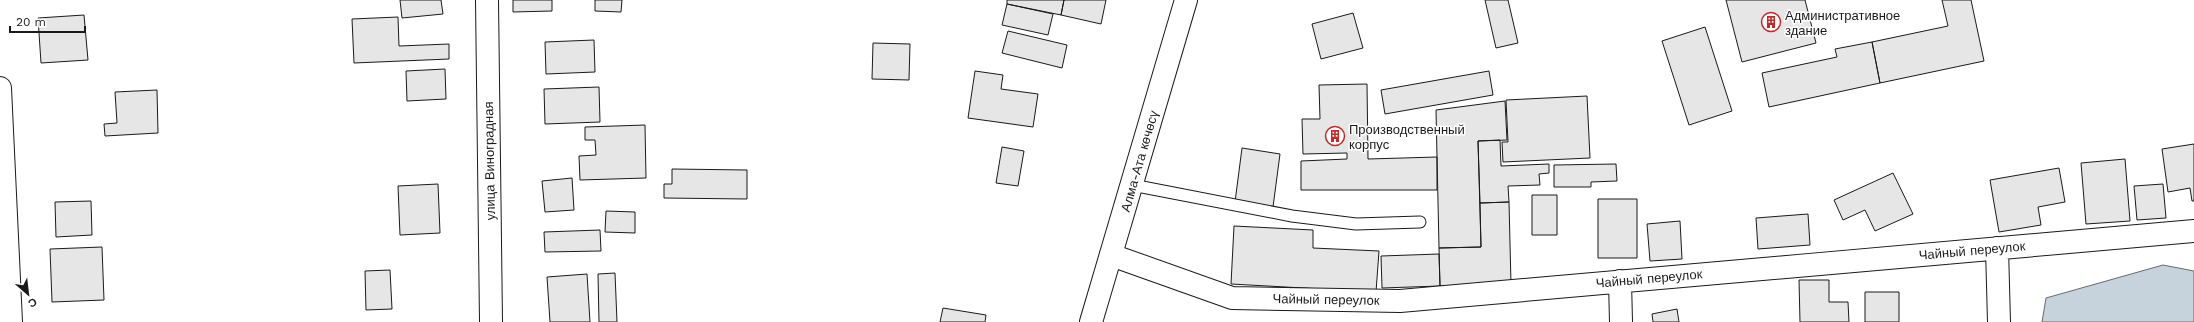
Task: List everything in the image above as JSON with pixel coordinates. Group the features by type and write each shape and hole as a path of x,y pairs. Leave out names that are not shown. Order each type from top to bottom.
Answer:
{"main road":[{"name":"улица Виноградная","path":"487,0 491,322"},
{"name":"Алма-Ата көчөсү","path":"1090,322 1186,0"},
{"path":"0,88 11,322"},
{"name":"Чайный переулок","path":"1111,255 1232,298 1400,301 2194,231"},
{"path":"1996,248 1999,322"},
{"path":"1620,281 1621,322"}],"lane":[{"path":"1132,185 1299,217 1356,224 1420,222"}],"shaded area":[{"path":"2163,265 2194,271 2194,322 2042,322 2046,298"}],"building":[{"path":"400,0 441,0 443,14 402,18"},
{"path":"513,0 552,0 552,11 513,12"},
{"path":"595,0 622,0 621,12 595,11"},
{"path":"1007,0 1064,0 1061,15 1007,4"},
{"path":"1064,0 1106,0 1101,24 1061,15"},
{"path":"1485,0 1508,0 1518,43 1496,48"},
{"name":"Административное здание","path":"1726,0 1805,0 1816,43 1742,62"},
{"path":"1942,0 1971,0 1984,61 1880,83 1872,42 1948,26"},
{"path":"1007,4 1053,14 1048,35 1002,25"},
{"path":"1353,13 1363,48 1321,59 1312,24"},
{"path":"84,15 88,60 41,63 38,18"},
{"path":"398,17 399,46 449,44 449,59 354,63 352,19"},
{"path":"1705,27 1732,111 1689,125 1662,41"},
{"path":"1008,31 1067,45 1062,68 1002,53"},
{"path":"594,40 595,72 546,74 545,42"},
{"path":"1872,42 1880,83 1769,107 1762,73 1837,57 1835,49"},
{"path":"873,43 910,44 909,80 872,79"},
{"path":"445,69 446,99 407,101 406,71"},
{"path":"975,71 1003,75 1001,89 1038,94 1033,127 968,118"},
{"path":"1489,71 1493,95 1385,114 1381,90"},
{"name":"Производственный корпус","path":"1367,84 1368,159 1437,157 1437,190 1301,190 1301,161 1347,159 1347,153 1303,154 1302,119 1320,119 1319,85"},
{"path":"599,87 600,122 545,124 544,89"},
{"path":"157,90 158,133 105,136 104,124 117,123 115,92"},
{"path":"1587,96 1590,158 1503,162 1502,142 1508,142 1506,100"},
{"path":"1505,101 1507,140 1478,141 1481,247 1439,248 1436,110"},
{"path":"645,125 646,178 580,180 579,156 596,155 595,140 585,140 585,127"},
{"path":"1500,140 1501,166 1549,164 1549,173 1539,174 1540,185 1508,186 1509,202 1480,203 1478,141"},
{"path":"2194,144 2194,201 2192,201 2190,188 2168,192 2162,149"},
{"path":"1002,147 1024,151 1018,186 996,183"},
{"path":"1242,148 1280,154 1273,207 1235,202"},
{"path":"2125,159 2130,221 2086,224 2081,163"},
{"path":"1616,164 1617,181 1591,182 1591,187 1554,187 1554,165"},
{"path":"2059,168 2065,202 2038,207 2041,225 1999,232 1990,180"},
{"path":"672,169 747,170 747,199 664,198 664,184 672,184"},
{"path":"1893,173 1913,214 1875,231 1865,210 1843,220 1834,200"},
{"path":"572,178 574,210 545,212 542,181"},
{"path":"438,184 440,233 400,235 398,186"},
{"path":"2163,184 2166,218 2137,220 2134,186"},
{"path":"1532,195 1557,195 1557,235 1532,235"},
{"path":"1598,199 1637,199 1637,258 1598,258"},
{"path":"91,201 92,235 56,237 55,202"},
{"path":"1509,202 1511,284 1440,286 1439,248 1481,247 1480,203"},
{"path":"606,211 635,212 635,233 605,232"},
{"path":"1808,214 1810,245 1758,249 1756,218"},
{"path":"1680,221 1682,259 1650,261 1647,224"},
{"path":"1234,226 1313,230 1313,248 1379,251 1376,292 1231,284"},
{"path":"600,230 601,251 545,252 544,232"},
{"path":"102,247 104,300 52,302 50,249"},
{"path":"1439,254 1440,286 1382,288 1381,256"},
{"path":"390,270 392,309 366,310 365,271"},
{"path":"615,273 617,322 599,322 598,274"},
{"path":"587,274 590,322 550,322 547,277"},
{"path":"1799,280 1829,280 1829,302 1848,302 1849,322 1800,322"},
{"path":"1865,292 1899,292 1899,322 1865,322"},
{"path":"943,308 986,315 985,322 940,322"},
{"path":"1677,309 1679,322 1653,322 1652,314"}],"place":[{"name":"Административное здание","path":"1771,22"},
{"name":"Производственный корпус","path":"1335,136"}]}
